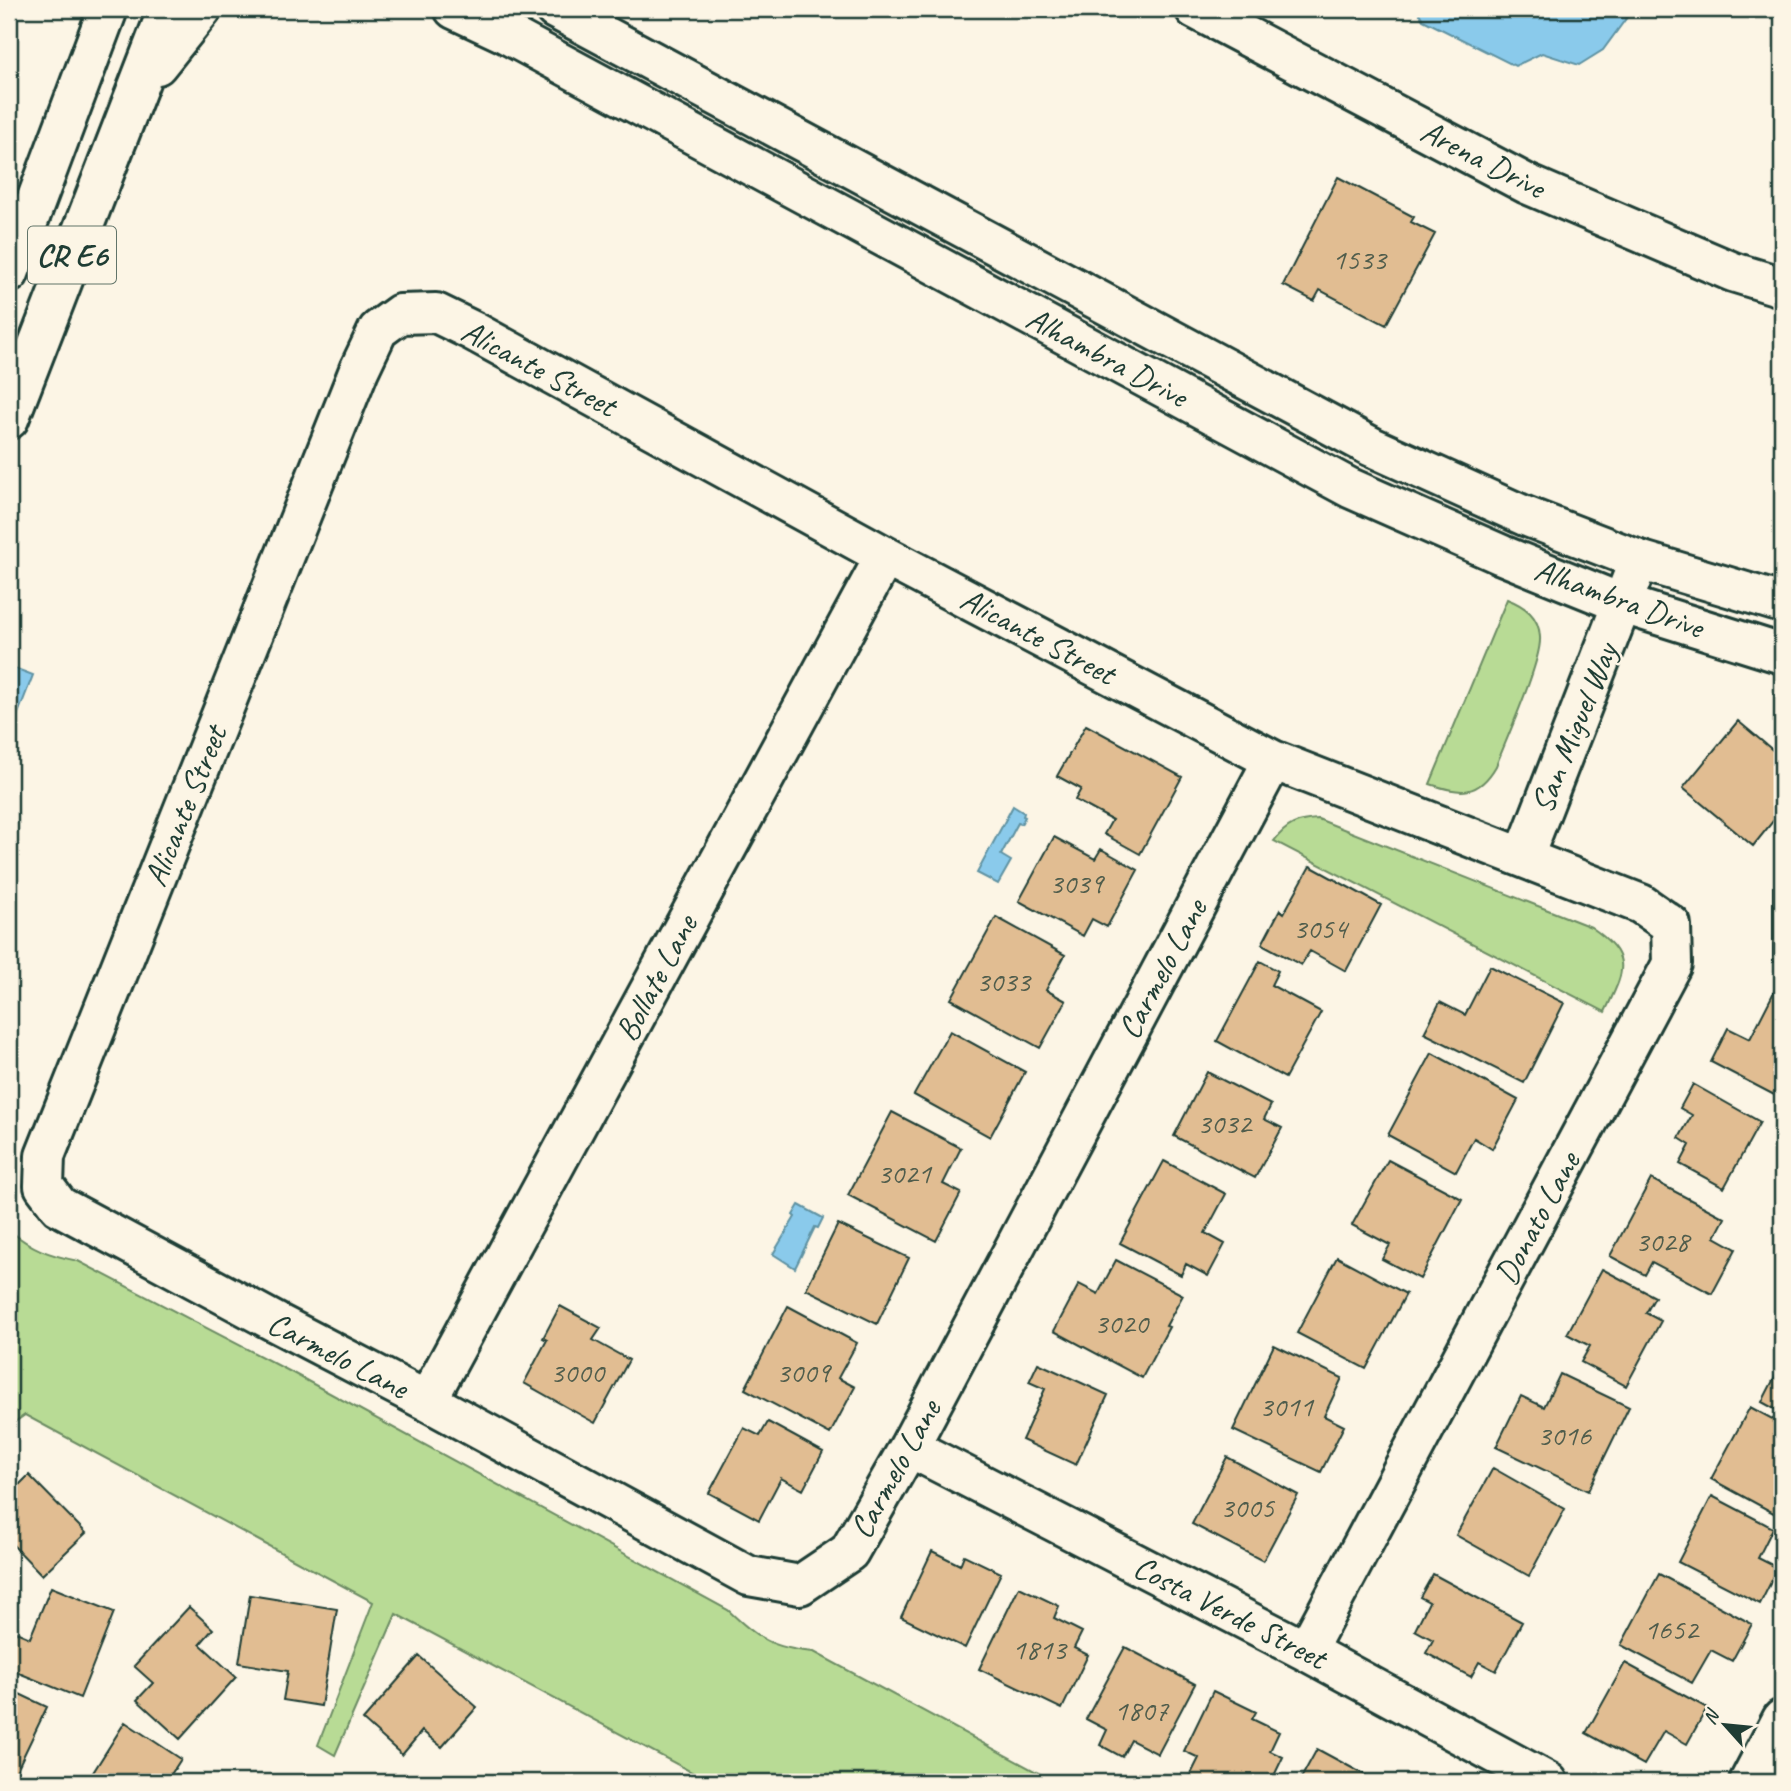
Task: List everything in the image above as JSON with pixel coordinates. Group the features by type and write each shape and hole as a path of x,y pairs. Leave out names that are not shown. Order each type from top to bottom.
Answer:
{"street":[{"name":"CR E6","path":"9,272 108,9"},
{"name":"CR E6","path":"9,419 167,9"},
{"path":"136,91 202,9"},
{"name":"Alhambra Drive","path":"454,9 515,39 1350,488 1502,555 1623,604 1782,654"},
{"name":"Alhambra Drive","path":"555,9 1372,447 1525,516 1639,560 1782,603"},
{"name":"Arena Drive","path":"1195,9 1527,184 1733,272 1782,287"},
{"name":"Alicante Street","path":"44,1186 45,1156 359,370 378,330 400,314 436,313 473,331 886,556 1273,760 1524,856"},
{"name":"Bollate Lane","path":"427,1401 886,556"},
{"name":"San Miguel Way","path":"1524,856 1639,560"},
{"name":"Carmelo Lane","path":"44,1186 59,1206 749,1576 800,1585 849,1552 909,1447 1273,760"},
{"name":"Donato Lane","path":"1306,1651 1672,964 1671,925 1641,904 1524,856"},
{"name":"Costa Verde Street","path":"909,1447 1306,1651 1548,1782"},
{"path":"1749,1782 1782,1719"}],"green space":[{"path":"1507,599 1530,613 1537,623 1540,637 1530,681 1496,766 1482,783 1468,790 1451,790 1430,784"},
{"path":"1318,819 1591,927 1614,947 1621,965 1617,986 1605,1012 1274,841 1293,824"},
{"path":"9,1230 33,1247 78,1261 291,1372 728,1610 757,1635 776,1645 814,1652 1055,1782 710,1782 396,1614 335,1755 318,1745 373,1602 25,1415 9,1426"}],"water":[{"path":"1417,9 1633,9 1603,50 1579,65 1542,53 1515,66 1423,20"},
{"path":"9,666 33,675 9,737"},
{"path":"1013,806 1024,813 1025,817 1021,824 1018,823 1001,855 1011,861 998,884 977,873"},
{"path":"799,1205 823,1218 818,1228 815,1227 795,1268 773,1254"}],"building":[{"path":"1338,177 1414,217 1411,222 1435,234 1386,325 1320,290 1314,301 1283,285"},
{"path":"1738,721 1782,758 1782,810 1753,846 1683,788"},
{"path":"1086,725 1182,777 1140,854 1104,834 1112,820 1075,800 1081,789 1057,776"},
{"path":"1054,837 1095,859 1101,849 1138,870 1107,927 1092,919 1083,936 1019,901"},
{"path":"1310,866 1381,905 1346,971 1310,951 1301,965 1262,944 1280,910 1284,913"},
{"path":"1773,887 1782,887 1782,962 1773,962"},
{"path":"996,917 1065,955 1046,990 1066,1001 1040,1048 951,999"},
{"path":"1260,961 1278,971 1271,985 1321,1012 1285,1078 1217,1041"},
{"path":"1490,966 1564,1003 1524,1083 1424,1033 1440,1002 1465,1015"},
{"path":"1775,990 1782,993 1782,1099 1711,1062 1728,1028 1750,1039"},
{"path":"950,1031 1025,1072 990,1137 914,1095"},
{"path":"1432,1053 1518,1100 1492,1149 1474,1138 1456,1172 1388,1135"},
{"path":"1207,1072 1271,1105 1264,1119 1282,1128 1255,1178 1174,1136"},
{"path":"1693,1084 1760,1122 1724,1188 1680,1164 1690,1145 1679,1138 1692,1115 1680,1108"},
{"path":"892,1112 961,1148 943,1184 961,1193 936,1241 848,1195"},
{"path":"1388,1160 1462,1199 1420,1279 1382,1259 1390,1245 1352,1225"},
{"path":"1164,1161 1226,1194 1205,1233 1225,1244 1208,1276 1186,1264 1181,1275 1120,1243"},
{"path":"1651,1179 1725,1218 1715,1237 1736,1249 1712,1294 1652,1262 1645,1275 1610,1256"},
{"path":"838,1224 909,1258 877,1324 806,1289"},
{"path":"1337,1257 1406,1294 1366,1369 1297,1333"},
{"path":"1116,1260 1183,1295 1142,1378 1054,1331 1079,1284 1098,1294"},
{"path":"1602,1269 1655,1297 1646,1313 1661,1321 1626,1386 1581,1362 1590,1346 1567,1334"},
{"path":"560,1306 601,1328 593,1340 629,1360 595,1423 524,1383 547,1340 543,1338"},
{"path":"788,1306 857,1343 838,1378 855,1387 830,1434 745,1389"},
{"path":"1274,1345 1342,1378 1324,1416 1344,1426 1321,1472 1233,1430"},
{"path":"1038,1363 1108,1395 1076,1465 1022,1440 1045,1389 1029,1382"},
{"path":"1782,1363 1782,1413 1762,1402"},
{"path":"1560,1374 1629,1407 1588,1491 1496,1447 1521,1396 1544,1407"},
{"path":"1750,1407 1782,1424 1781,1517 1711,1479"},
{"path":"768,1422 823,1452 803,1490 781,1478 759,1520 709,1493 744,1428 760,1436"},
{"path":"1227,1457 1298,1495 1263,1561 1192,1524"},
{"path":"1493,1468 1565,1509 1529,1576 1456,1535"},
{"path":"29,1475 86,1533 42,1575 12,1544 9,1548 9,1495"},
{"path":"1712,1496 1773,1528 1758,1558 1778,1568 1760,1604 1678,1562"},
{"path":"932,1551 960,1565 964,1555 1001,1573 965,1648 901,1617"},
{"path":"1433,1574 1522,1622 1496,1671 1479,1662 1471,1677 1426,1653 1433,1640 1415,1630 1429,1602 1420,1597"},
{"path":"1659,1574 1752,1624 1732,1661 1711,1650 1692,1683 1621,1645"},
{"path":"51,1587 114,1612 80,1698 9,1669 9,1629 30,1638"},
{"path":"1019,1587 1059,1606 1054,1618 1082,1632 1074,1648 1088,1655 1062,1709 979,1669"},
{"path":"250,1595 337,1609 321,1706 283,1700 288,1671 239,1663"},
{"path":"189,1607 213,1629 200,1644 236,1677 180,1739 137,1700 153,1683 134,1666"},
{"path":"1125,1647 1195,1684 1158,1754 1131,1740 1122,1757 1100,1745 1107,1730 1086,1719"},
{"path":"419,1656 477,1707 442,1747 422,1731 402,1755 363,1720"},
{"path":"1625,1663 1707,1708 1687,1744 1664,1731 1644,1765 1586,1733"},
{"path":"9,1689 47,1707 11,1782 9,1782"},
{"path":"1213,1691 1256,1712 1252,1719 1279,1732 1270,1751 1283,1757 1271,1782 1187,1782 1199,1758 1184,1751"},
{"path":"125,1722 181,1759 166,1782 87,1782"},
{"path":"1317,1749 1378,1782 1299,1782"}]}
